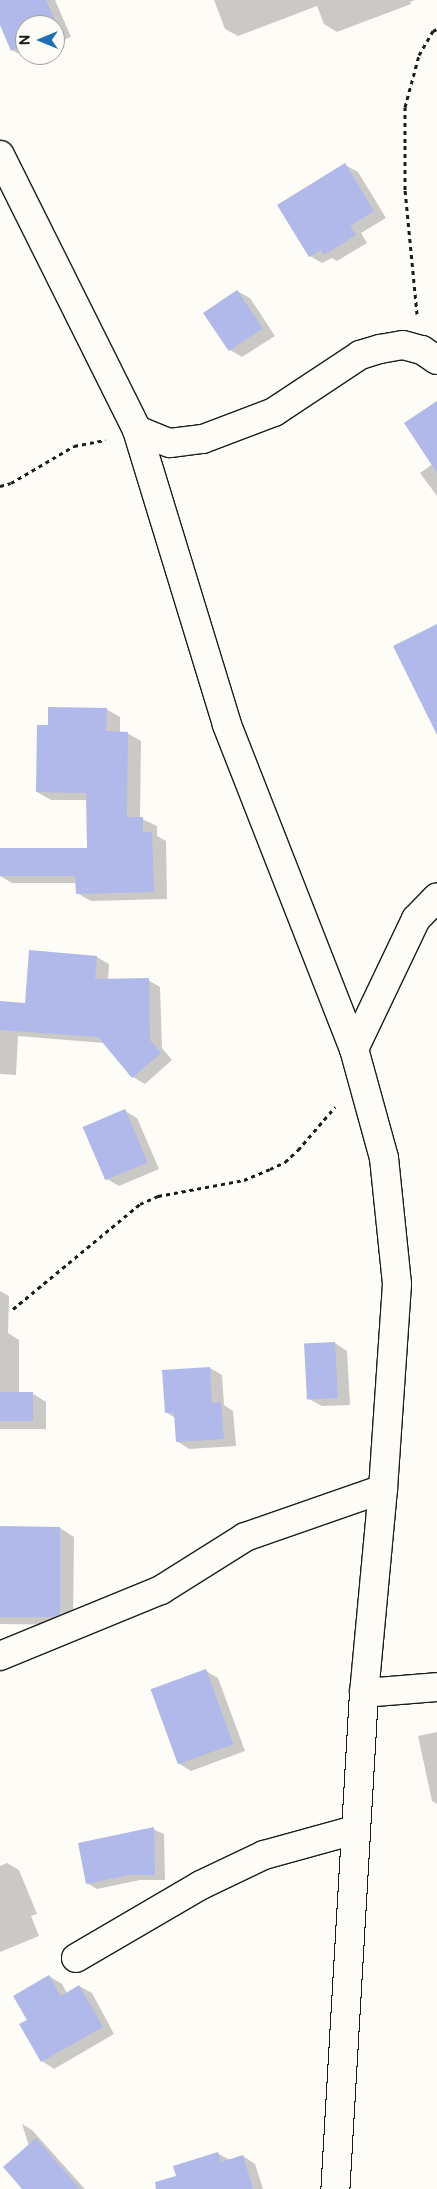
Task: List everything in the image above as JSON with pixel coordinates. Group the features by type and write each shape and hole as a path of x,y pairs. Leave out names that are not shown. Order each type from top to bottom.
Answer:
{"street":[{"path":"0,156 140,440 227,725 354,1049 384,1158 397,1284 383,1489 364,1693 335,2189"},
{"path":"140,440 170,443 203,439 274,412 360,355 380,349 403,345 429,355"},
{"path":"354,1049 416,920 437,897"},
{"path":"0,1656 161,1590 245,1537 383,1489"},
{"path":"364,1693 437,1687"},
{"path":"76,1958 201,1885 264,1855 355,1830"}],"path":[{"path":"429,355 405,190 405,107 419,55 433,31 437,29"},
{"path":"0,486 11,483 74,446 114,439 140,440"},
{"path":"13,1309 140,1204 158,1196 244,1180 285,1162 362,1077"}],"building":[{"path":"0,0 46,0 53,15 15,15 15,49 11,51 0,25"},
{"path":"345,163 374,211 350,226 356,235 324,255 321,250 309,257 277,205"},
{"path":"237,290 263,328 229,351 203,313"},
{"path":"437,401 437,473 404,423"},
{"path":"437,624 437,735 393,646"},
{"path":"48,707 107,708 106,731 128,732 127,817 143,817 143,832 152,832 154,892 76,894 75,876 0,876 0,848 87,848 86,793 36,792 37,725 48,725"},
{"path":"29,950 97,956 95,979 149,978 150,1040 161,1053 132,1078 98,1037 0,1030 0,1001 25,1003"},
{"path":"125,1109 148,1162 105,1180 83,1127"},
{"path":"335,1342 338,1398 307,1400 304,1344"},
{"path":"210,1367 212,1403 221,1402 224,1439 176,1442 174,1413 165,1413 162,1370"},
{"path":"0,1392 33,1392 33,1421 0,1421"},
{"path":"0,1526 60,1527 60,1615 53,1617 0,1617"},
{"path":"206,1669 233,1744 178,1764 151,1689"},
{"path":"154,1827 155,1875 129,1875 86,1884 78,1843"},
{"path":"49,1975 61,1996 79,1985 103,2027 41,2062 19,2024 27,2020 13,1996"},
{"path":"36,2138 80,2189 22,2189 3,2167"},
{"path":"218,2152 221,2162 243,2155 253,2189 156,2189 155,2182 176,2176 173,2166"}]}
